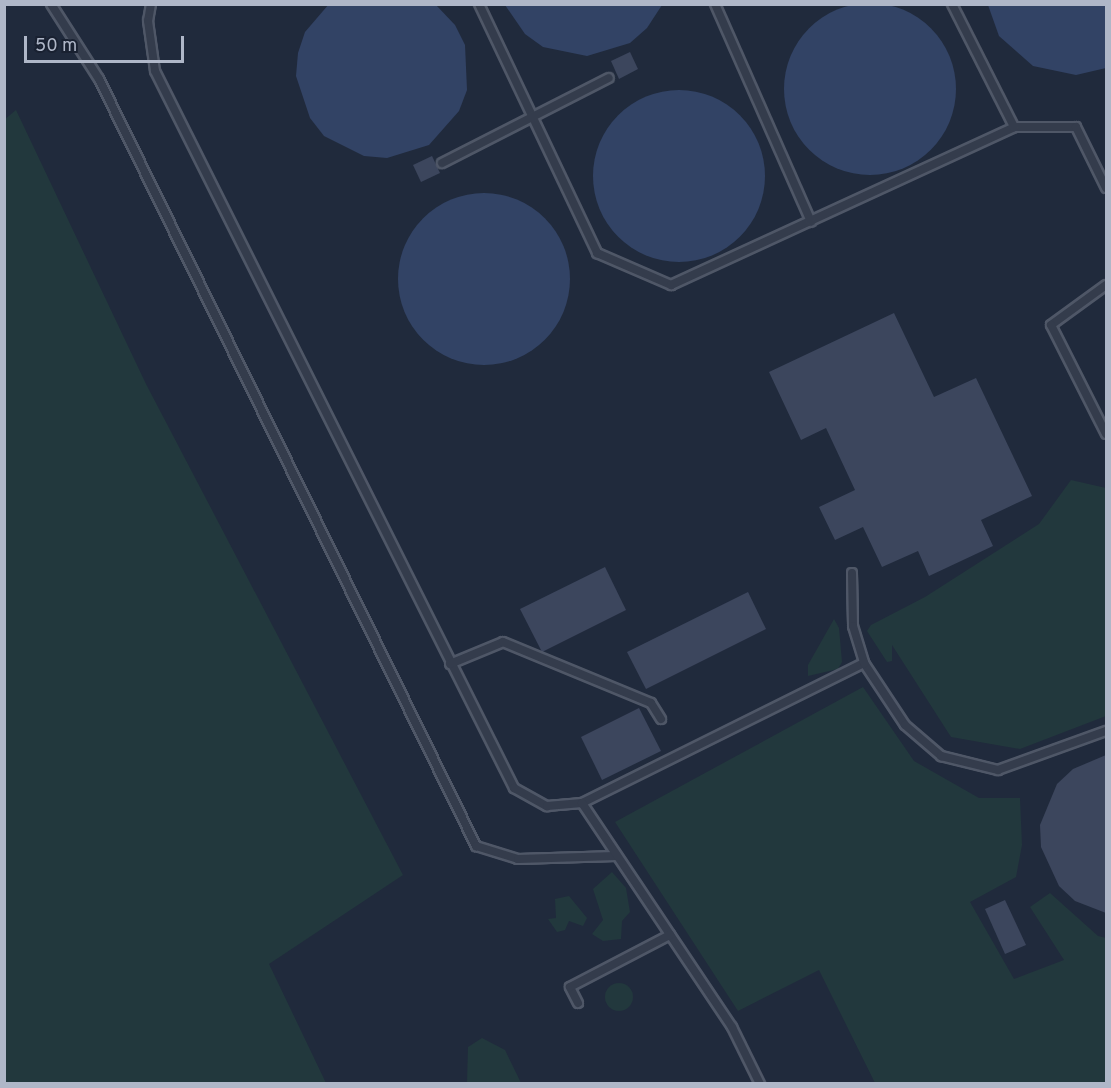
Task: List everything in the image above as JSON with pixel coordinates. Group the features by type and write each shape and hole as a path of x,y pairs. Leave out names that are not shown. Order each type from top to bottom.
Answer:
{"lane":[{"path":"51,4 99,79 477,846 518,859 616,856"},
{"path":"151,4 148,21 155,71 514,788 547,806 582,803 864,663"},
{"path":"479,4 597,253 633,271 671,285 1014,127 1076,127 1107,188"},
{"path":"714,4 811,222"},
{"path":"952,4 1014,127"},
{"path":"442,163 609,78"},
{"path":"1107,285 1051,325 1107,434"},
{"path":"852,573 854,626 864,663 904,725 941,756 998,770 1107,731"},
{"path":"450,664 503,642 651,703 661,719"},
{"path":"582,803 732,1027 760,1083"},
{"path":"578,1003 570,987 670,935"}],"green space":[{"path":"16,110 146,384 403,875 269,964 326,1083 5,1083 4,120"},
{"path":"1071,480 1106,488 1106,716 1020,749 951,737 892,645 892,661 887,662 867,631 871,625 925,597 1039,524"},
{"path":"834,619 839,628 842,662 838,669 808,676 808,665"},
{"path":"863,687 914,761 979,798 1020,798 1022,845 1016,877 970,902 1014,979 1064,960 1030,907 1050,893 1098,936 1106,938 1106,1083 875,1083 819,970 738,1011 615,822"},
{"path":"612,872 626,888 630,912 622,921 621,939 603,941 592,934 603,920 593,889"},
{"path":"569,896 587,918 583,926 569,921 565,930 557,932 548,919 556,918 555,899"},
{"path":"619,983 629,987 633,997 629,1007 619,1011 609,1007 605,997 609,987"},
{"path":"482,1038 505,1050 521,1083 467,1083 468,1047"}],"water":[{"path":"870,3 903,10 918,17 931,28 942,41 949,56 956,89 949,122 942,137 931,150 918,161 903,168 870,175 837,168 822,161 809,150 798,137 791,122 784,89 791,56 798,41 809,28 822,17 837,10"},
{"path":"329,4 436,5 455,25 465,45 467,90 459,111 429,145 387,158 364,156 324,136 310,118 296,76 298,53 305,32"},
{"path":"505,5 662,5 647,28 630,43 587,56 543,47 525,34"},
{"path":"988,5 1106,5 1106,68 1076,75 1033,66 999,36"},
{"path":"679,90 712,96 727,104 740,115 751,128 759,143 765,176 759,209 751,224 740,237 727,248 712,256 679,262 646,256 631,248 618,237 607,224 599,209 593,176 599,143 607,128 618,115 631,104 646,96"},
{"path":"484,193 517,199 532,207 545,218 556,231 564,246 570,279 564,312 556,327 545,340 532,351 517,359 484,365 451,359 436,351 423,340 412,327 404,312 398,279 404,246 412,231 423,218 436,207 451,199"}],"building":[{"path":"630,52 638,69 619,79 611,61"},
{"path":"432,156 440,173 421,182 413,165"},
{"path":"894,313 934,397 976,378 1032,496 981,520 993,546 929,576 918,551 882,567 863,527 835,540 819,507 855,490 826,428 801,440 769,372"},
{"path":"605,567 626,610 542,652 520,609"},
{"path":"748,592 766,629 646,689 627,652"},
{"path":"639,708 661,751 602,780 581,737"},
{"path":"1106,755 1106,913 1075,901 1059,886 1041,847 1040,825 1057,784 1073,769"},
{"path":"1005,900 1026,945 1005,954 985,909"}]}
